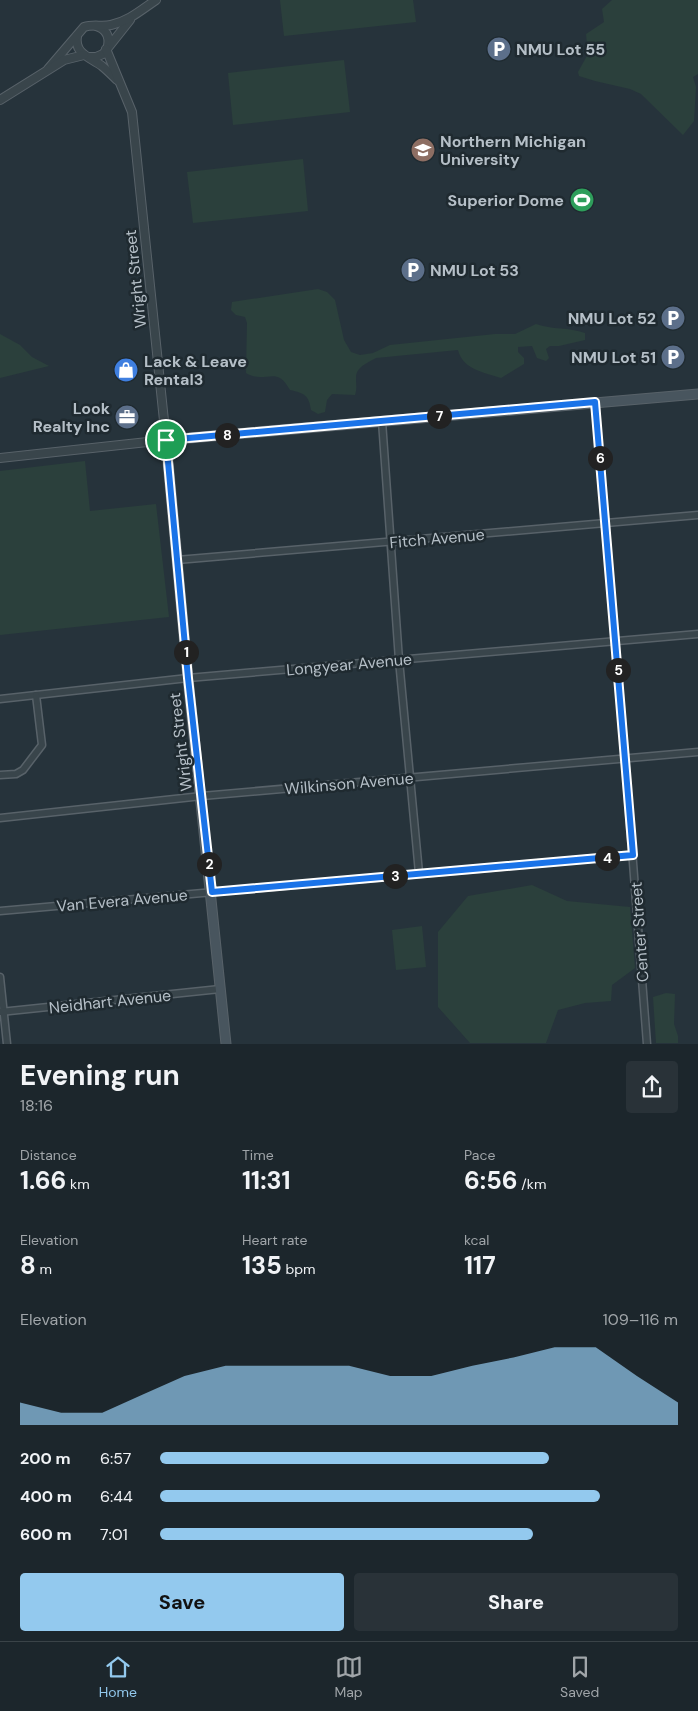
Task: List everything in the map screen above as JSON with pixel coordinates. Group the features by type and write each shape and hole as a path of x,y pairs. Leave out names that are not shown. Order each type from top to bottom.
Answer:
{"main road":[{"path":"166,440 698,394"},
{"name":"Wright Street","path":"166,440 188,678 212,892 226,1044"}],"street":[{"path":"48,69 84,27 112,25 133,16 156,0"},
{"path":"0,100 48,69 69,58 98,56 107,48 133,16"},
{"name":"Wright Street","path":"94,25 106,32 108,39 107,48 119,81 131,106 134,123 166,440"},
{"path":"78,35 77,46 85,56"},
{"name":"Wright Street","path":"85,56 106,69 119,81"},
{"name":"Center Street","path":"595,402 626,759 647,1044"},
{"path":"382,420 399,660 419,874"},
{"path":"0,458 166,440"},
{"name":"Fitch Avenue","path":"177,560 698,515"},
{"name":"Longyear Avenue","path":"0,699 188,678 698,634"},
{"path":"0,775 16,774 23,770 42,745 36,695"},
{"name":"Wilkinson Avenue","path":"0,818 202,796 698,752"},
{"name":"Van Evera Avenue","path":"0,911 633,855"},
{"path":"0,977 2,1012 7,1044"},
{"name":"Neidhart Avenue","path":"2,1012 220,989"}],"green space":[{"path":"280,0 413,0 416,22 284,36"},
{"path":"612,0 698,0 698,74 693,77 696,87 694,121 683,135 641,94 630,89 579,76 578,72 588,54 586,34 604,22 602,9"},
{"path":"344,60 350,112 233,125 228,73"},
{"path":"303,159 308,211 193,223 187,172"},
{"path":"318,289 327,292 335,300 344,340 351,352 360,355 373,353 390,345 495,334 515,334 536,324 585,333 585,340 559,346 550,346 546,349 549,358 546,361 537,358 532,346 518,347 518,352 524,358 524,364 501,378 469,366 464,362 458,350 376,358 363,366 356,374 355,395 332,394 327,400 325,412 318,414 311,410 309,401 305,396 290,390 280,378 275,376 259,377 246,373 247,323 245,317 236,315 231,310 232,302"},
{"path":"0,334 20,345 32,357 49,366 0,378"},
{"path":"85,461 90,511 156,504 169,617 0,635 0,471"},
{"path":"532,885 567,901 630,907 635,968 612,985 611,1001 585,1003 558,1010 546,1043 470,1043 438,1007 438,932 468,896"},
{"path":"422,926 426,967 396,970 392,930"},
{"path":"666,993 675,994 674,1024 678,1043 656,1043 653,997"}],"place":[{"name":"NMU Lot 55","path":"499,49"},
{"name":"Northern Michigan University","path":"423,150"},
{"name":"Superior Dome","path":"582,200"},
{"name":"NMU Lot 53","path":"413,270"},
{"name":"NMU Lot 52","path":"673,318"},
{"name":"NMU Lot 51","path":"673,357"},
{"name":"Lack & Leave Rental3","path":"126,370"},
{"name":"Look Realty Inc","path":"127,417"}],"route":[{"path":"595,402 633,855 212,892 188,678 166,440 595,402"}]}
